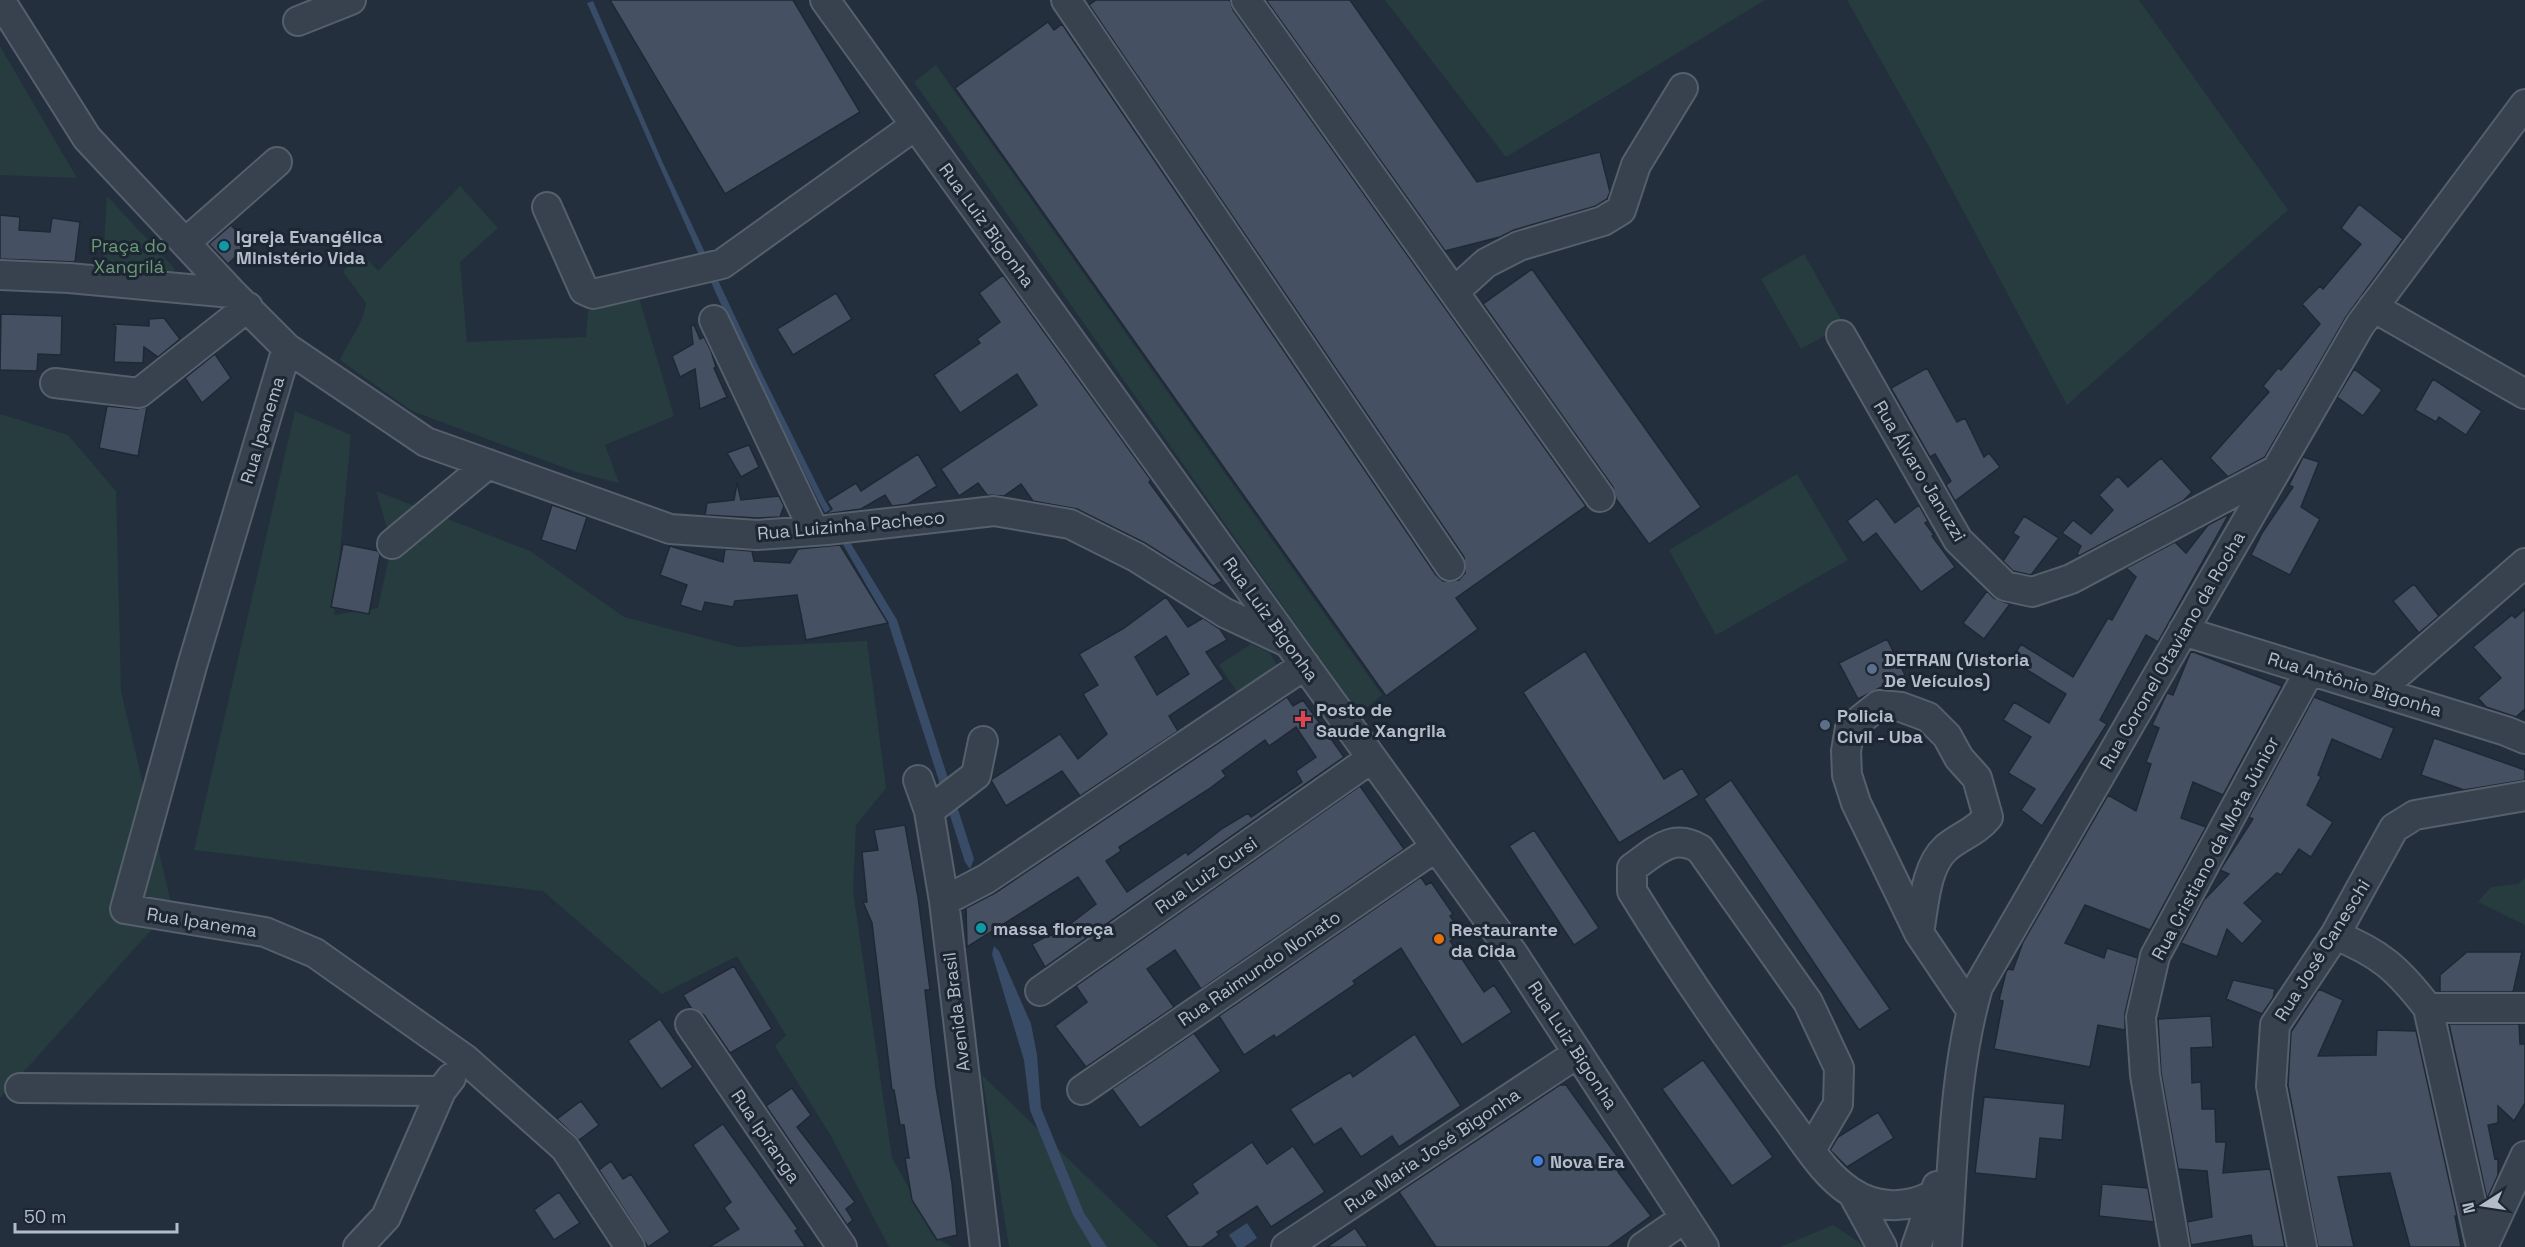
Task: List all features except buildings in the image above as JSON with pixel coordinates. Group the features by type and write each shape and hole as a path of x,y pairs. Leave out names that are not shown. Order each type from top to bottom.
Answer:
{"street":[{"name":"Rua Luizinha Pacheco","path":"0,0 87,138 185,243 287,348 426,442 670,529 757,535 814,531 994,510 1070,524 1136,556 1225,613 1289,643"},
{"path":"298,21 351,0"},
{"name":"Rua Luiz Bigonha","path":"825,0 1514,955 1704,1247"},
{"path":"1066,0 1450,566"},
{"path":"1246,0 1600,497"},
{"path":"1454,292 1486,263 1519,246 1603,221 1621,210 1636,165 1683,88"},
{"name":"Rua Coronel Otaviano da Rocha","path":"1947,1247 1953,1152 1971,1010 1978,987 2276,470 2373,307 2525,104"},
{"path":"547,207 584,290 588,293 667,278 722,264 913,127 920,133"},
{"path":"185,243 277,162"},
{"path":"0,275 69,278 240,300"},
{"path":"55,383 139,393 240,300"},
{"path":"2373,307 2525,394"},
{"path":"714,320 814,531"},
{"name":"Rua Álvaro Januzzi","path":"1841,335 1958,540 2005,586 2032,592 2072,579 2276,470"},
{"name":"Rua Ipanema","path":"287,348 192,666 125,909 265,932 315,953 465,1059 565,1148 630,1247"},
{"path":"393,544 488,465"},
{"path":"2378,691 2525,563"},
{"name":"Rua Antônio Bigonha","path":"2183,631 2378,691 2519,729"},
{"path":"945,902 986,879 1305,665"},
{"name":"Rua Cristiano da Mota Júnior","path":"2175,1247 2145,1075 2141,1017 2155,956 2310,670"},
{"path":"1919,933 1932,866 1946,849 1979,828 1988,817 1977,778 1959,758 1947,736 1928,717 1901,707 1879,705 1850,728 1846,751 1846,775 1856,802 1919,933 1971,1010"},
{"path":"942,801 976,775 983,741"},
{"name":"Rua Luiz Cursi","path":"1040,991 1372,758"},
{"name":"Avenida Brasil","path":"918,780 942,801 945,902 985,1247"},
{"name":"Rua José Caneschi","path":"2302,1247 2271,1086 2275,1025 2335,935 2394,828 2415,815 2525,796"},
{"path":"1811,1150 1838,1104 1839,1068 1808,1002 1700,849 1688,842 1669,843 1632,868 1632,891 1731,1044 1811,1150 1828,1171 1853,1194 1882,1247"},
{"name":"Rua Raimundo Nonato","path":"1082,1089 1436,846"},
{"path":"2335,935 2368,948 2403,976 2428,1008 2482,1247"},
{"path":"2428,1008 2525,1008"},
{"name":"Rua Ipiranga","path":"690,1024 842,1247"},
{"name":"Rua Maria José Bigonha","path":"1286,1247 1578,1053"},
{"path":"358,1247 386,1217 441,1090 465,1059"},
{"path":"20,1088 441,1090"},
{"path":"1916,1247 1933,1195 1953,1152"},
{"path":"2482,1247 2525,1156"},
{"path":"1853,1194 1885,1205 1902,1206 1918,1204 1933,1195"},
{"path":"1643,1247 1686,1218"}],"green space":[{"path":"1385,0 1765,0 1506,157"},
{"path":"1847,0 2139,0 2288,210 2067,405 1926,141"},
{"path":"0,46 77,178 0,175"},
{"path":"936,65 1382,695 1359,714 914,82"},
{"path":"460,186 498,228 460,262 467,342 586,337 588,311 639,298 674,416 605,445 619,483 576,472 412,411 340,360 359,325 366,303 343,272 359,250 378,271"},
{"name":"Praça do Xangrilá","path":"107,196 175,269 160,283 102,277"},
{"path":"1804,254 1844,325 1801,349 1761,279"},
{"path":"295,411 351,435 334,615 378,608 392,544 376,491 530,551 624,617 739,647 867,641 886,788 856,825 853,891 892,1158 937,1239 953,1247 889,1247 831,1136 775,1046 786,1035 737,956 662,994 543,891 194,850"},
{"path":"0,414 68,435 116,491 121,691 172,907 0,1098"},
{"path":"1797,474 1848,560 1716,635 1669,550"},
{"path":"1251,644 1269,652 1283,675 1243,701 1219,665"},
{"path":"2525,878 2525,925 2478,902 2491,887 2517,884"},
{"path":"982,1075 1159,1247 1009,1247"},
{"path":"1833,1225 1866,1247 1780,1247"}],"water":[{"path":"593,1 662,161 762,374 824,499 897,620 974,859 970,869 965,862 889,625 819,502 719,300 587,3"},
{"path":"994,946 999,951 1031,1024 1037,1055 1041,1108 1084,1213 1107,1247 1092,1247 1073,1215 1030,1110 1024,1060 992,954"},
{"path":"1247,1223 1257,1238 1244,1247 1237,1247 1229,1235"}],"place":[{"name":"Igreja Evangélica Ministério Vida","path":"224,246"},
{"name":"DETRAN (Vistoria De Veículos)","path":"1872,669"},
{"name":"Posto de Saude Xangrila","path":"1303,719"},
{"name":"Policia Civil - Uba","path":"1825,725"},
{"name":"massa floreça","path":"981,928"},
{"name":"Restaurante da Cida","path":"1439,939"},
{"name":"Nova Era","path":"1538,1161"}]}
